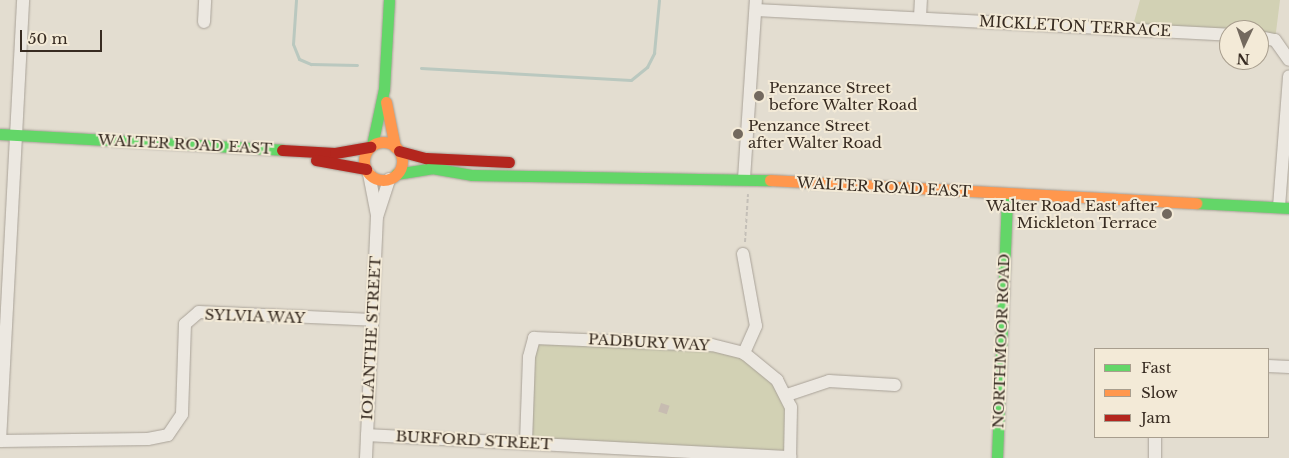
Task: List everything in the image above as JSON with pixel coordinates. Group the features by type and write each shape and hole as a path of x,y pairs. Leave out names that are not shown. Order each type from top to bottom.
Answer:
{"main road":[{"path":"384,89 397,149 402,163 392,176 367,172 384,89 389,0"},
{"name":"WALTER ROAD EAST","path":"0,134 9,144 323,160 367,172"},
{"path":"371,146 385,142 397,149"},
{"name":"WALTER ROAD EAST","path":"9,144 335,153 371,146"},
{"name":"WALTER ROAD EAST","path":"397,149 426,158 630,168 659,177"},
{"name":"WALTER ROAD EAST","path":"392,176 432,168 472,174 744,179 1284,207"},
{"name":"NORTHMOOR ROAD","path":"997,458 1008,193"}],"street":[{"path":"0,441 9,144 22,0"},
{"path":"204,22 205,0"},
{"path":"920,17 921,0"},
{"path":"744,179 756,5"},
{"name":"MICKLETON TERRACE","path":"756,5 920,17 1219,34"},
{"path":"1269,39 1275,40 1289,60"},
{"path":"1284,207 1289,76"},
{"name":"IOLANTHE STREET","path":"366,458 377,218 367,172"},
{"name":"IOLANTHE STREET","path":"377,218 392,176"},
{"path":"743,254 756,326 744,354"},
{"name":"SYLVIA WAY","path":"0,441 148,439 168,435 182,414 185,324 199,312 372,320"},
{"name":"PADBURY WAY","path":"526,443 529,357 534,338 712,345 744,354 763,366 787,395 792,419 790,457"},
{"path":"1269,366 1289,367"},
{"path":"787,395 829,382 895,385"},
{"name":"BURFORD STREET","path":"367,435 790,457"},
{"path":"1155,458 1156,438"}],"path":[{"path":"743,254 748,194"}],"green space":[{"path":"1140,0 1280,0 1275,40 1269,39 1269,20 1219,20 1219,30 1132,29"},
{"path":"534,338 733,349 787,395 790,457 526,443"}],"building":[{"path":"661,403 670,406 667,414 658,412"}],"waterway":[{"path":"296,0 293,44 299,59 311,64 357,65"},
{"path":"421,68 631,80 647,67 654,53 659,0"}],"traffic: fast":[{"path":"372,145 384,89 389,0"},
{"path":"0,134 282,150"},
{"path":"396,174 432,168 472,175 770,180"},
{"path":"997,458 1007,193"},
{"path":"1196,203 1289,208"}],"traffic: slow":[{"path":"386,102 395,147"},
{"path":"383,142 396,148 402,161 396,174 383,180 370,174 364,161 370,148 383,142"},
{"path":"770,180 1196,203"}],"traffic: jam":[{"path":"282,150 335,153 370,147"},
{"path":"399,151 426,158 509,162"},
{"path":"316,160 366,169"}],"place":[{"name":"Penzance Street before Walter Road","path":"759,96"},
{"name":"Penzance Street after Walter Road","path":"738,134"},
{"name":"Walter Road East after Mickleton Terrace","path":"1167,214"}]}
